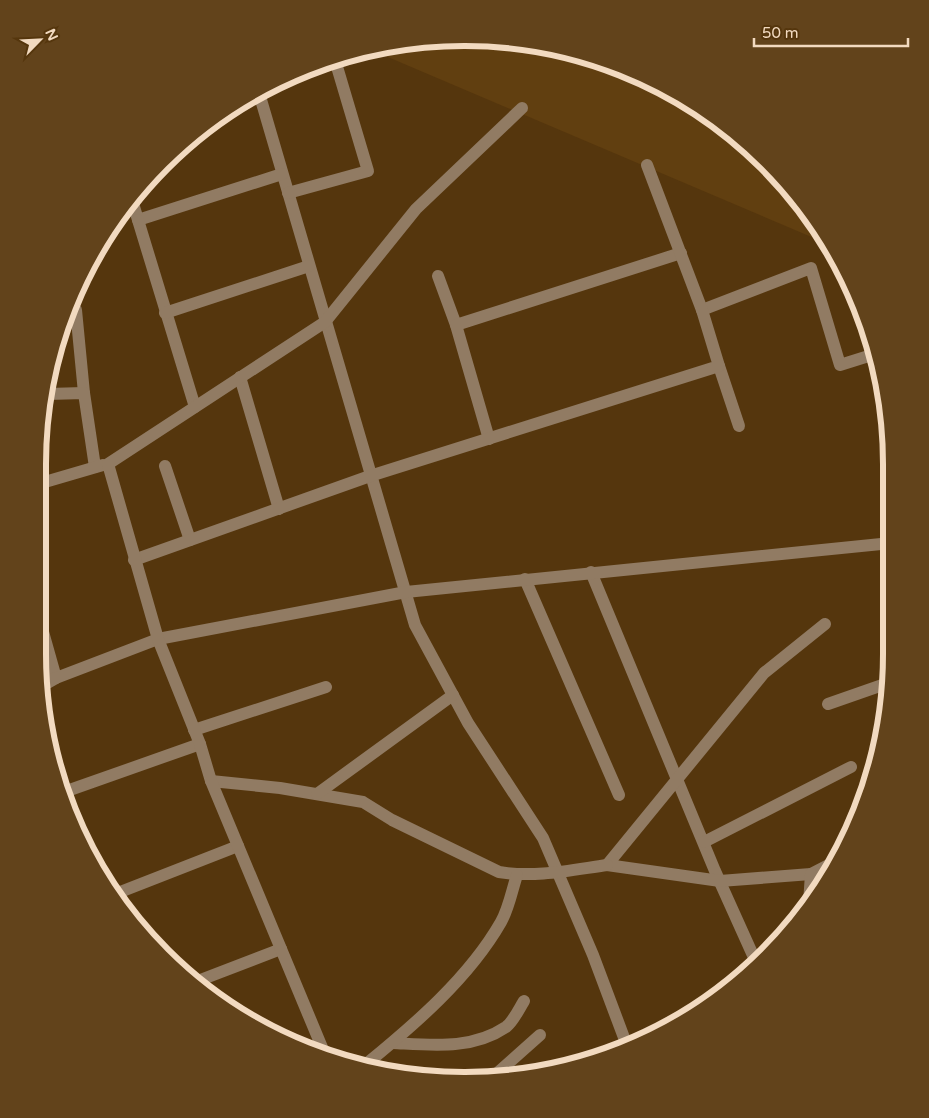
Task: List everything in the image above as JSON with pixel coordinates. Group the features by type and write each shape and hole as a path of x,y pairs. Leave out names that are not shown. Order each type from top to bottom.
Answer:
{"street":[{"path":"288,193 368,171 338,66"},
{"path":"261,99 370,476 416,625 468,723 544,838 594,955 625,1040"},
{"path":"46,482 108,464 325,322 416,209 522,108"},
{"path":"648,165 702,310 739,426"},
{"path":"138,220 282,174"},
{"path":"134,208 195,407"},
{"path":"456,325 681,253"},
{"path":"165,313 309,266"},
{"path":"702,310 811,268 840,365 868,356"},
{"path":"438,276 456,325 489,439"},
{"path":"76,310 84,393 95,467"},
{"path":"134,560 370,476 719,366"},
{"path":"240,377 279,509"},
{"path":"52,394 84,393"},
{"path":"108,464 158,639 200,744 211,781 322,1047"},
{"path":"165,466 190,540"},
{"path":"47,683 158,639 406,592 591,572 883,547"},
{"path":"591,572 753,956"},
{"path":"525,579 619,795"},
{"path":"607,865 764,673 825,624"},
{"path":"46,642 56,678"},
{"path":"828,704 882,685"},
{"path":"194,730 326,687"},
{"path":"316,794 453,695"},
{"path":"69,790 200,744"},
{"path":"704,842 851,767"},
{"path":"211,781 316,794 362,802 392,820 499,872 516,875 558,872 607,865 720,881 811,874 824,867"},
{"path":"121,892 238,846"},
{"path":"809,890 811,874"},
{"path":"372,1061 418,1022 478,956 502,920 516,875"},
{"path":"203,979 281,949"},
{"path":"393,1043 451,1046 473,1041 507,1026 524,1001"},
{"path":"501,1070 540,1035"}],"shaded area":[{"path":"437,47 492,47 546,54 599,68 625,78 674,102 740,150 779,189 817,239 382,54"}]}
